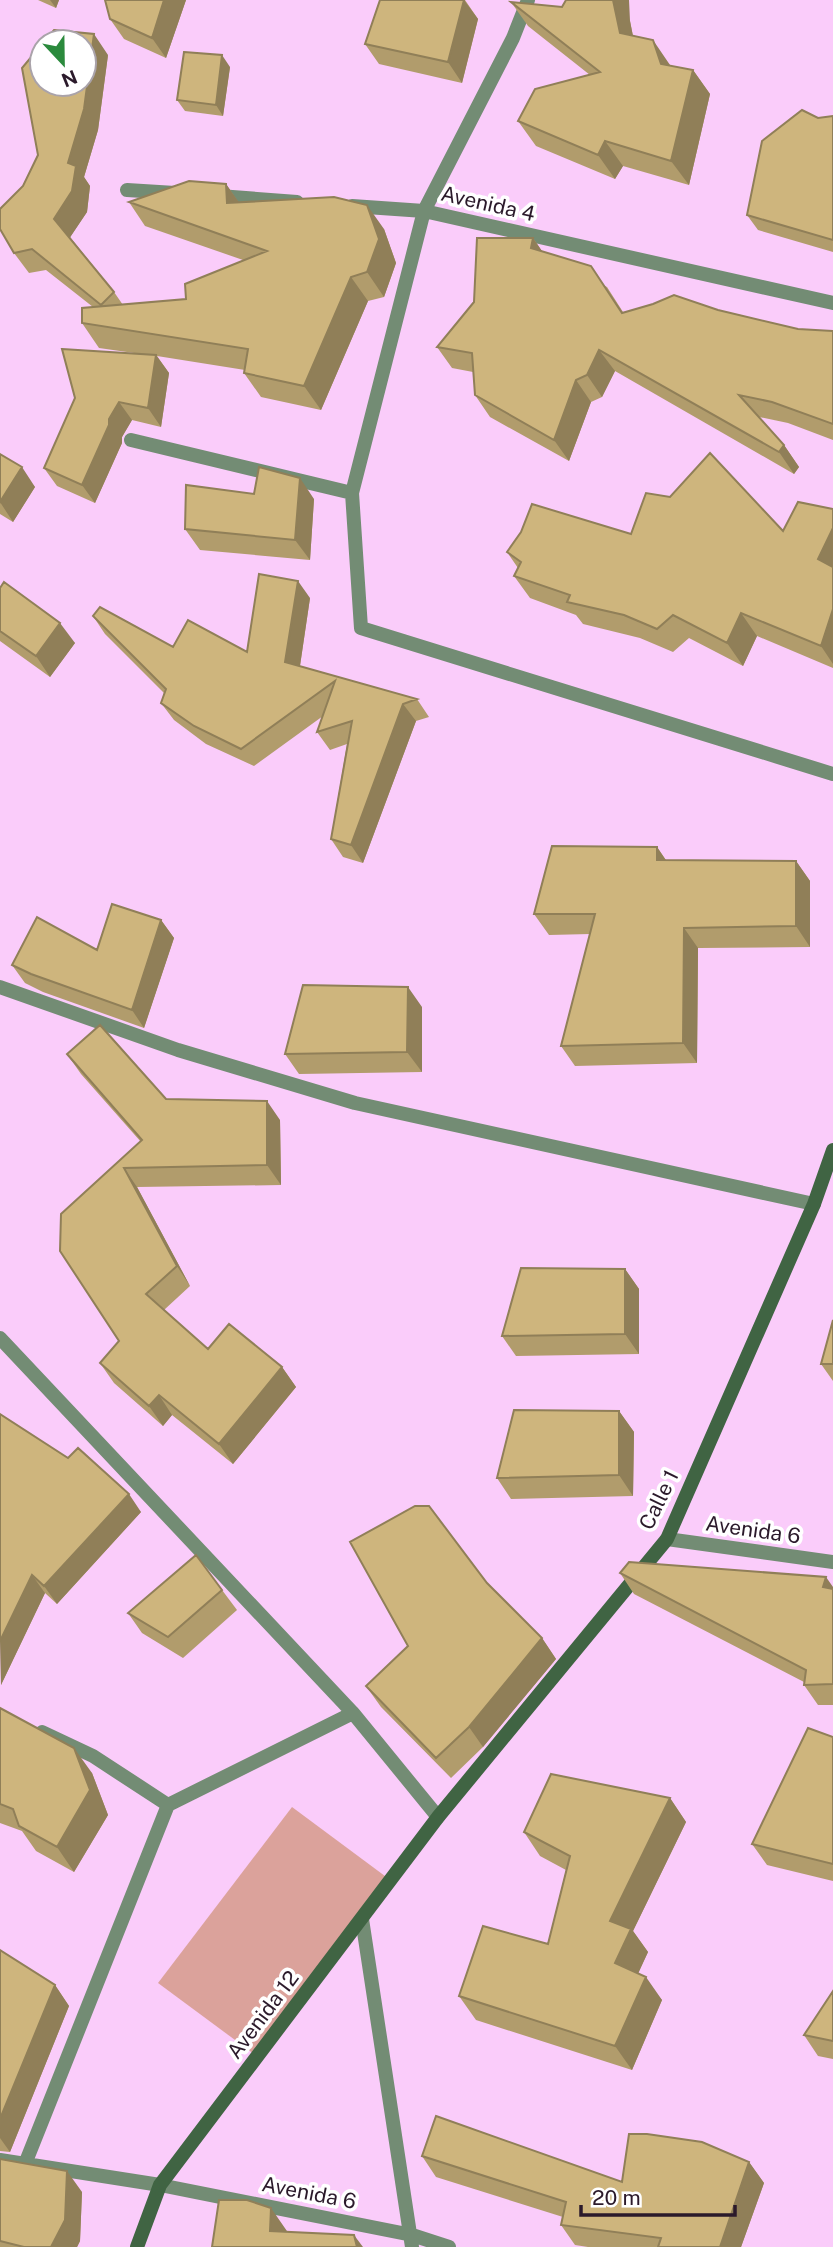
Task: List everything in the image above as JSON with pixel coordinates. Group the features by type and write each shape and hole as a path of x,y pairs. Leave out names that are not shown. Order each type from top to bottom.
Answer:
{"street":[{"path":"528,0 513,38 424,211 352,493 361,628 833,774"},
{"path":"127,190 316,203"},
{"name":"Avenida 4","path":"343,205 424,211 833,303"},
{"path":"131,440 352,493"},
{"path":"0,988 178,1050 355,1103 814,1204"},
{"name":"Calle 1","path":"438,1816 667,1539 814,1204 833,1150"},
{"path":"0,1338 353,1713 438,1816"},
{"name":"Avenida 6","path":"667,1539 833,1562"},
{"path":"25,2164 168,1805 353,1713"},
{"path":"23,1723 93,1756 168,1805"},
{"name":"Avenida 12","path":"137,2247 160,2185 438,1816"},
{"path":"362,1919 412,2241"},
{"name":"Avenida 6","path":"0,2160 160,2185 449,2247"}],"shaded area":[{"path":"292,1807 393,1882 258,2057 158,1983"}],"building":[{"path":"105,0 164,0 152,38 110,19"},
{"path":"380,0 464,0 448,62 365,44"},
{"path":"566,0 613,0 620,33 653,40 661,64 693,70 671,161 605,141 598,155 518,121 535,89 600,72 511,2 562,7"},
{"path":"184,52 222,55 216,105 177,100"},
{"path":"28,61 28,98 85,98 68,163 76,166 72,191 54,219 114,292 101,305 32,249 14,253 0,229 0,209 23,186 38,155 22,68"},
{"path":"802,110 818,118 833,116 833,240 747,215 762,141"},
{"path":"189,181 226,184 227,203 334,197 367,205 379,239 367,272 351,277 304,386 244,373 248,349 82,323 82,308 186,299 185,284 267,251 129,202"},
{"path":"477,238 533,238 531,248 591,266 622,313 674,295 718,310 798,329 833,331 833,424 772,402 739,395 784,445 779,452 599,350 587,375 576,380 554,440 475,395 472,353 437,347 474,302"},
{"path":"62,349 156,355 148,408 119,402 109,419 109,425 82,485 44,468 75,398"},
{"path":"710,453 783,531 798,502 833,509 833,528 818,559 833,567 833,609 821,646 741,613 727,643 673,615 657,629 624,615 567,602 570,595 514,576 521,562 507,552 521,532 532,504 631,534 646,493 670,497"},
{"path":"0,454 22,467 0,502"},
{"path":"259,467 300,478 295,540 185,529 186,485 254,494"},
{"path":"259,574 298,581 285,662 417,699 403,704 351,845 331,839 352,721 317,732 335,681 241,749 194,726 161,703 166,689 93,616 100,607 173,647 188,620 247,652"},
{"path":"4,582 60,623 36,656 0,631 0,588"},
{"path":"552,846 657,847 657,860 796,861 796,926 684,928 683,1043 561,1046 595,914 534,914"},
{"path":"112,904 161,920 132,1010 12,965 37,917 97,950"},
{"path":"303,985 408,987 407,1052 285,1054"},
{"path":"100,1025 166,1099 267,1101 267,1165 124,1168 177,1266 146,1294 208,1349 229,1324 282,1367 219,1444 159,1395 149,1406 100,1363 119,1341 60,1251 61,1214 142,1140 67,1054"},
{"path":"521,1268 625,1269 625,1334 502,1336"},
{"path":"833,1320 833,1364 821,1364"},
{"path":"514,1410 619,1411 619,1475 497,1478"},
{"path":"0,1414 68,1458 78,1448 129,1494 44,1586 32,1575 0,1641"},
{"path":"415,1506 429,1506 487,1583 542,1638 469,1727 436,1758 366,1686 408,1646 350,1542"},
{"path":"196,1555 222,1590 168,1637 128,1613"},
{"path":"629,1562 826,1577 823,1587 833,1589 833,1684 804,1685 806,1670 620,1573"},
{"path":"0,1708 74,1748 90,1790 57,1847 19,1826 13,1809 0,1804"},
{"path":"808,1728 833,1737 833,1864 752,1844"},
{"path":"551,1774 670,1798 610,1921 631,1929 615,1963 646,1977 615,2046 459,1996 483,1926 548,1944 570,1856 524,1832"},
{"path":"0,1950 55,1985 0,2119"},
{"path":"833,1991 833,2041 804,2035"},
{"path":"436,2116 622,2182 629,2134 702,2142 749,2162 720,2247 658,2247 661,2238 561,2225 566,2202 422,2156"},
{"path":"0,2159 67,2171 65,2220 51,2247 24,2247 0,2241"},
{"path":"219,2200 247,2200 271,2208 270,2231 354,2235 357,2247 212,2247"}]}
